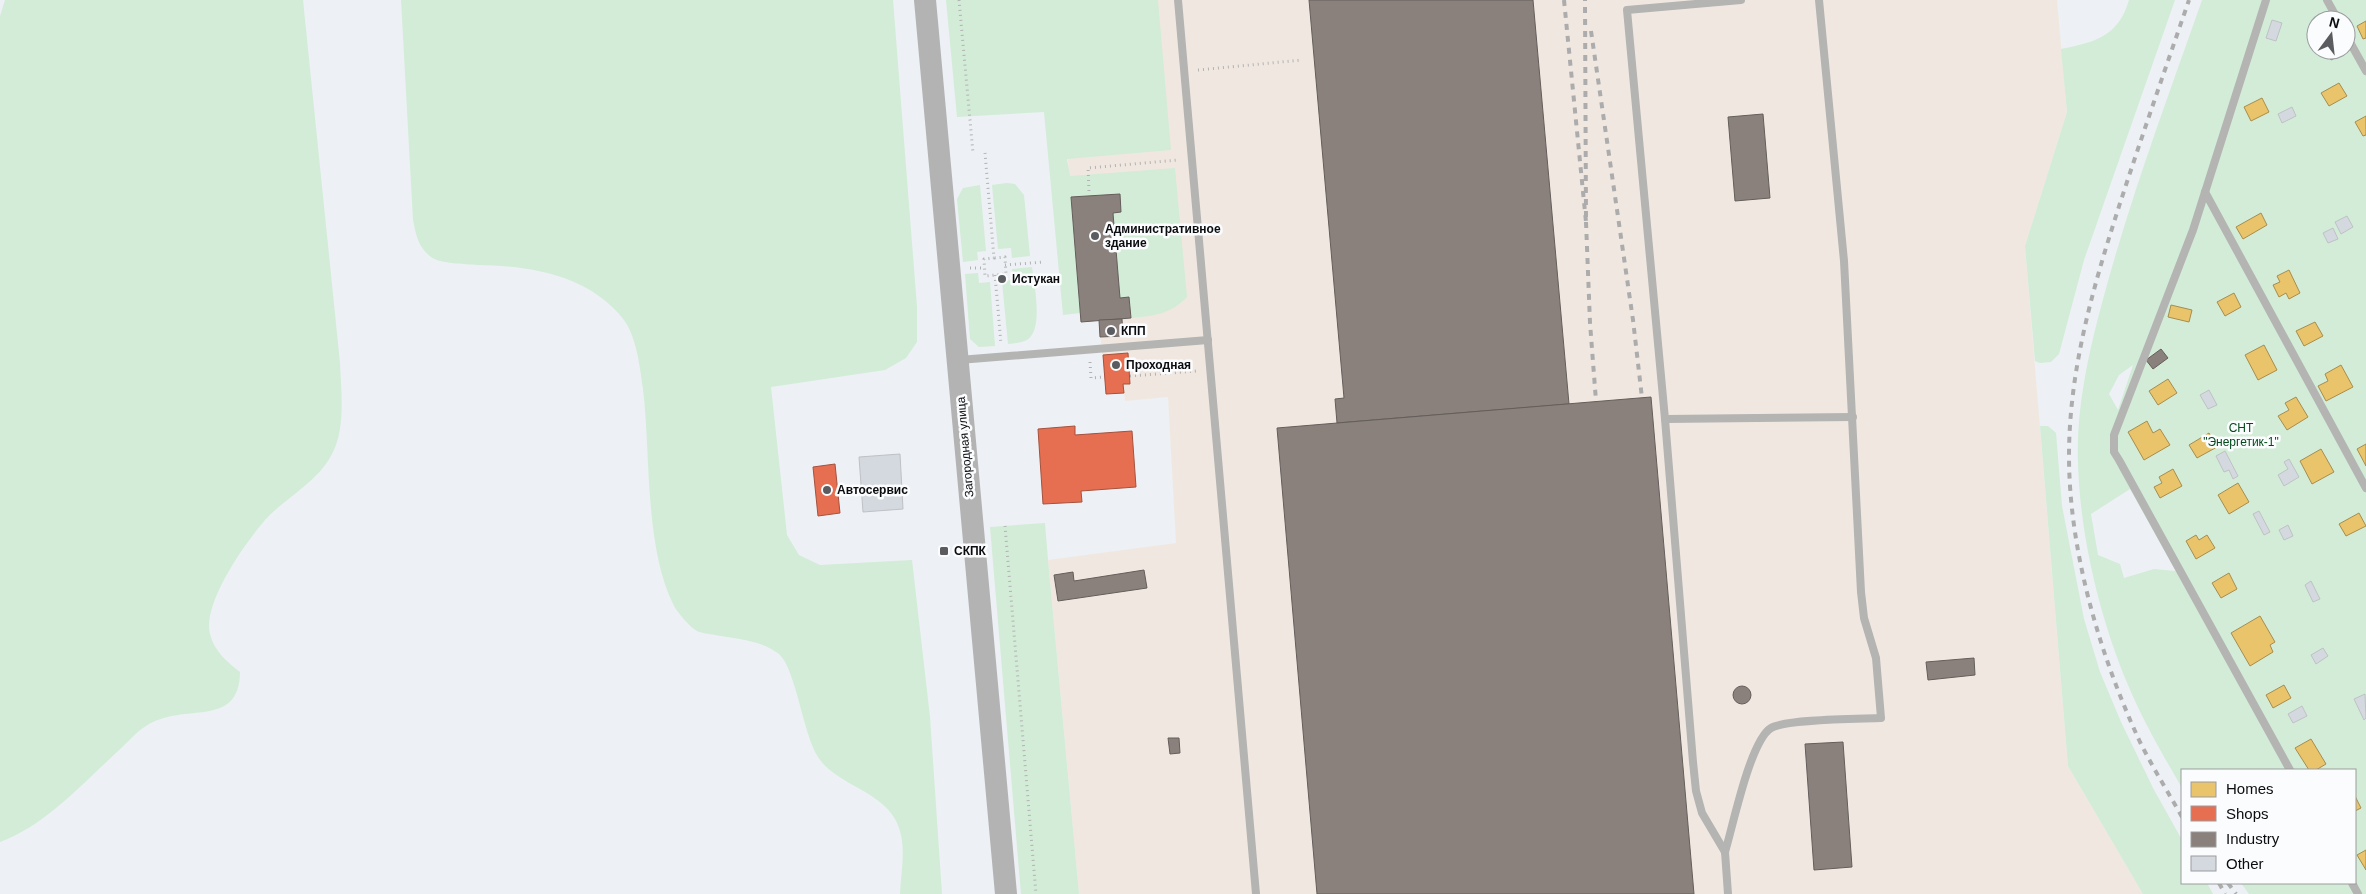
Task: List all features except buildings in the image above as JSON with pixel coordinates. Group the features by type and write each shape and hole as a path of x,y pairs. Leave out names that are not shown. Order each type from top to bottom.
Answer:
{"street":[{"name":"Загородная улица","path":"925,0 1006,894"}],"lane":[{"path":"1178,0 1256,894"},
{"path":"1725,852 1702,813 1696,791 1665,419 1627,10 1741,0"},
{"path":"1728,894 1725,852 1757,744 1770,728 1788,723 1881,718 1876,658 1864,618 1861,592 1844,261 1819,0"},
{"path":"2266,0 2205,192 2113,442 2119,460 2289,769"},
{"path":"2356,53 2366,71"},
{"path":"2205,192 2366,488"},
{"path":"958,360 1208,340"},
{"path":"1665,419 1853,417"}],"path":[{"path":"959,0 974,154"},
{"path":"1184,72 1302,60"},
{"path":"985,153 994,258"},
{"path":"1089,191 1088,168 1192,158"},
{"path":"1005,257 1005,265 1006,274 985,276 984,259 1005,257"},
{"path":"1005,265 1044,262"},
{"path":"995,275 1002,356"},
{"path":"1089,349 1091,378 1104,377"},
{"path":"1130,376 1197,371"},
{"path":"1005,526 1036,894"}],"shaded area":[{"path":"1055,0 2057,0 2067,112 2025,246 2068,766 2143,894 1079,894 1048,560 1176,543 1168,397 1125,401 1124,393 1106,394 1099,321 1081,322"}],"green space":[{"path":"5,0 303,0 340,363 342,409 336,444 326,464 310,482 273,512 257,530 227,574 212,607 209,621 212,640 222,656 240,672 237,690 230,701 220,708 177,715 161,719 146,726 135,734 77,790 48,814 17,835 0,842 0,16"},
{"path":"401,0 893,0 917,307 917,342 906,358 885,370 771,387 787,535 799,555 820,565 912,560 930,717 942,894 900,894 903,846 895,819 879,801 835,774 818,757 808,733 790,673 779,654 757,643 697,631 684,620 674,606 664,582 653,528 645,415 639,363 632,335 624,320 610,305 594,293 558,276 518,268 440,261 431,257 420,245 413,220"},
{"path":"946,0 1158,0 1171,150 1067,159 1070,176 1175,168 1187,297 1181,303 1162,313 1131,318 1129,297 1120,298 1113,213 1121,212 1120,194 1071,198 1080,313 1063,315 1044,112 957,117"},
{"path":"2129,0 2175,0 2084,260 2059,354 2051,362 2040,363 2035,361 2025,246 2067,112 2061,49 2084,44 2104,36 2119,22"},
{"name":"СНТ \"Энергетик-1\"","path":"2202,0 2366,0 2366,894 2249,894 2242,884 2356,884 2356,769 2181,769 2181,786 2140,712 2118,660 2100,605 2087,548 2080,491 2078,441 2079,420 2089,355 2127,218","holes":["2133,365 2118,410 2109,394 2119,375","2130,489 2176,571 2154,569 2124,578 2120,564 2098,555 2091,514"]},
{"path":"1015,184 1024,195 1030,256 1012,258 1011,248 998,249 992,185"},
{"path":"980,185 986,251 977,252 978,260 963,262 957,199 963,188"},
{"path":"1032,267 1037,306 1035,327 1032,335 1027,340 1008,344 1002,281 1013,280 1012,269"},
{"path":"978,273 979,283 990,282 995,346 979,347 970,339 965,274"},
{"path":"2040,426 2048,426 2056,433 2062,506 2084,619 2100,672 2121,722 2153,788 2181,838 2181,884 2208,884 2213,894 2143,894 2068,766"},
{"path":"1045,523 1079,894 1021,894 990,527"}],"railway":[{"path":"1564,0 1586,222 1585,0"},
{"path":"2181,815 2140,742 2125,709 2100,639 2081,566 2074,529 2069,456 2074,388 2079,355 2094,289 2124,191 2189,0"},
{"path":"1591,31 1633,320 1642,398"},
{"path":"1586,222 1590,323 1596,401"},
{"path":"2220,884 2225,894"},
{"path":"2229,884 2236,894"}],"place":[{"name":"Административное здание","path":"1095,236"},
{"name":"Истукан","path":"1002,279"},
{"name":"КПП","path":"1111,331"},
{"name":"Проходная","path":"1116,365"},
{"name":"Автосервис","path":"827,490"},
{"name":"СКПК","path":"944,551"}]}
